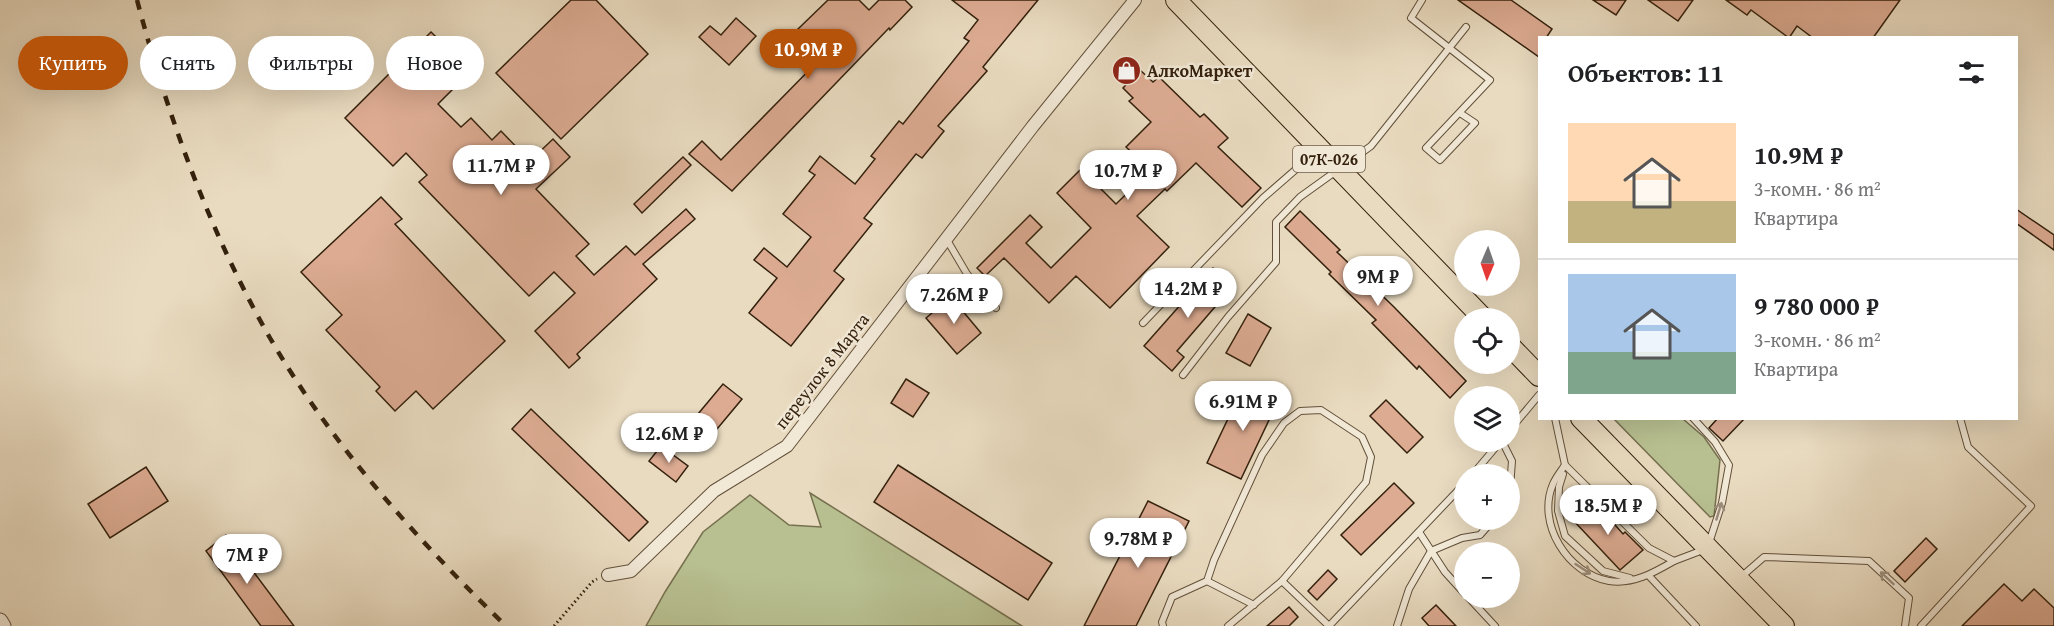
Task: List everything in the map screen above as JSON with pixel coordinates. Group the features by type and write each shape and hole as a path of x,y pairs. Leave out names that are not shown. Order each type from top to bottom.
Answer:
{"main road":[{"name":"07К-026","path":"1187,4 1319,148 1473,308"},
{"path":"1520,356 1538,375"},
{"path":"1583,420 1784,626"}],"street":[{"name":"переулок 8 Марта","path":"608,575 630,571 714,491 787,446 1033,126 1135,0"},
{"path":"0,621 3,626"}],"lane":[{"path":"1422,0 1411,18 1490,80 1426,148 1440,160 1475,123 1460,113"},
{"path":"1183,375 1228,316 1276,262 1276,222 1300,197 1371,146 1466,27"},
{"path":"1143,323 1263,198 1319,148"},
{"path":"946,239 967,274 996,308"},
{"path":"1520,418 1538,396"},
{"path":"1163,626 1162,622 1172,597 1207,581 1214,560 1262,455 1284,423 1300,411 1321,410 1362,437 1371,458 1366,482 1282,581 1228,626"},
{"path":"1555,420 1565,465 1558,487 1558,511 1565,536 1603,571 1636,579"},
{"path":"1565,465 1552,485 1548,510 1553,534 1566,556 1586,573 1610,581 1649,576 1674,561 1708,548 1722,503 1729,465 1715,442 1695,420"},
{"path":"1921,626 2031,506 1968,447 1961,420"},
{"path":"1481,464 1492,452"},
{"path":"1565,465 1649,548 1674,561"},
{"path":"1282,581 1329,626 1454,495"},
{"path":"1397,626 1408,589 1431,551 1462,538 1480,535 1484,530"},
{"path":"1419,532 1445,573 1454,582"},
{"path":"1739,578 1764,557 1869,561 1909,598 1905,626"},
{"path":"1649,576 1696,626"},
{"path":"1207,581 1254,605"},
{"path":"1478,608 1495,626"}],"path":[{"path":"554,626 592,582 608,575"}],"green space":[{"path":"1615,420 1684,420 1704,437 1720,460 1714,516 1710,517"},
{"path":"810,493 1022,626 646,626 703,532 750,495 789,525 821,527"}],"building":[{"path":"571,0 596,0 648,54 561,139 496,73"},
{"path":"828,0 859,0 869,10 879,0 905,0 912,7 732,191 689,154 702,141 721,160 823,56 798,29"},
{"path":"952,0 1038,0 983,67 987,71 938,126 944,131 922,158 916,154 864,218 872,224 834,271 844,279 791,346 749,313 777,278 754,260 764,248 787,267 811,237 783,214 815,175 809,171 820,156 855,184 875,159 871,156 899,121 903,124 969,41 964,38 978,20"},
{"path":"1458,0 1511,0 1552,29 1547,36 1538,36 1538,56"},
{"path":"1593,0 1626,0 1616,15"},
{"path":"1648,0 1693,0 1678,21"},
{"path":"1726,0 1900,0 1874,36 1810,36 1797,26 1790,36 1786,36 1751,10 1747,15"},
{"path":"736,18 756,36 729,65 699,37 710,26 721,35"},
{"path":"1140,70 1153,82 1159,77 1200,117 1204,114 1228,138 1218,147 1261,188 1242,207 1196,163 1137,216 1169,247 1110,308 1076,276 1049,303 1004,258 985,276 977,268 1030,215 1042,227 1026,243 1051,268 1091,228 1057,193 1081,169 1116,204 1149,172 1146,169 1148,167 1126,147 1151,122 1129,101 1133,98 1123,88"},
{"path":"386,77 386,90 452,90 438,104 461,127 471,118 492,140 501,131 530,161 553,139 570,157 536,189 589,244 576,256 594,275 626,246 635,255 686,209 695,219 643,264 657,279 577,354 580,358 569,368 535,331 575,293 554,272 529,296 419,182 427,175 406,153 393,166 345,118"},
{"path":"683,157 691,165 642,213 634,204"},
{"path":"381,197 402,219 395,224 505,341 433,409 416,391 395,411 376,391 380,387 326,330 342,315 301,272"},
{"path":"2018,210 2054,235 2054,250 2018,224"},
{"path":"1300,211 1340,250 1337,252 1454,369 1454,374 1459,374 1466,381 1461,386 1454,386 1454,394 1450,398 1419,366 1417,369 1372,323 1376,320 1285,227"},
{"path":"1213,268 1233,286 1177,351 1184,357 1172,371 1144,346"},
{"path":"951,297 981,333 957,354 926,318"},
{"path":"1248,314 1271,328 1250,366 1226,353"},
{"path":"906,379 929,393 913,417 891,403"},
{"path":"723,384 742,399 702,447 683,432"},
{"path":"1244,385 1278,401 1241,479 1207,463"},
{"path":"1386,400 1423,437 1407,453 1370,416"},
{"path":"531,409 648,522 629,541 512,429"},
{"path":"1716,420 1743,420 1723,441 1709,428"},
{"path":"661,446 688,466 676,482 649,461"},
{"path":"898,465 1052,563 1028,600 874,502"},
{"path":"146,467 168,501 110,538 88,504"},
{"path":"1394,483 1414,503 1361,555 1341,535"},
{"path":"1148,501 1189,521 1136,626 1084,626"},
{"path":"1594,501 1623,534 1625,532 1643,550 1620,570 1573,520"},
{"path":"226,535 294,626 261,626 206,551"},
{"path":"1926,538 1937,549 1905,582 1894,571"},
{"path":"1328,570 1337,579 1317,600 1308,591"},
{"path":"2004,584 2022,601 2034,589 2054,608 2054,626 1962,626"},
{"path":"1436,605 1456,626 1429,626 1422,618"},
{"path":"1289,607 1298,617 1289,626 1267,626"}],"railway":[{"path":"137,0 162,87 193,174 228,257 270,338 294,378 348,453 378,490 440,560 506,626"}],"place":[{"name":"АлкоМаркет","path":"1126,71"}]}
